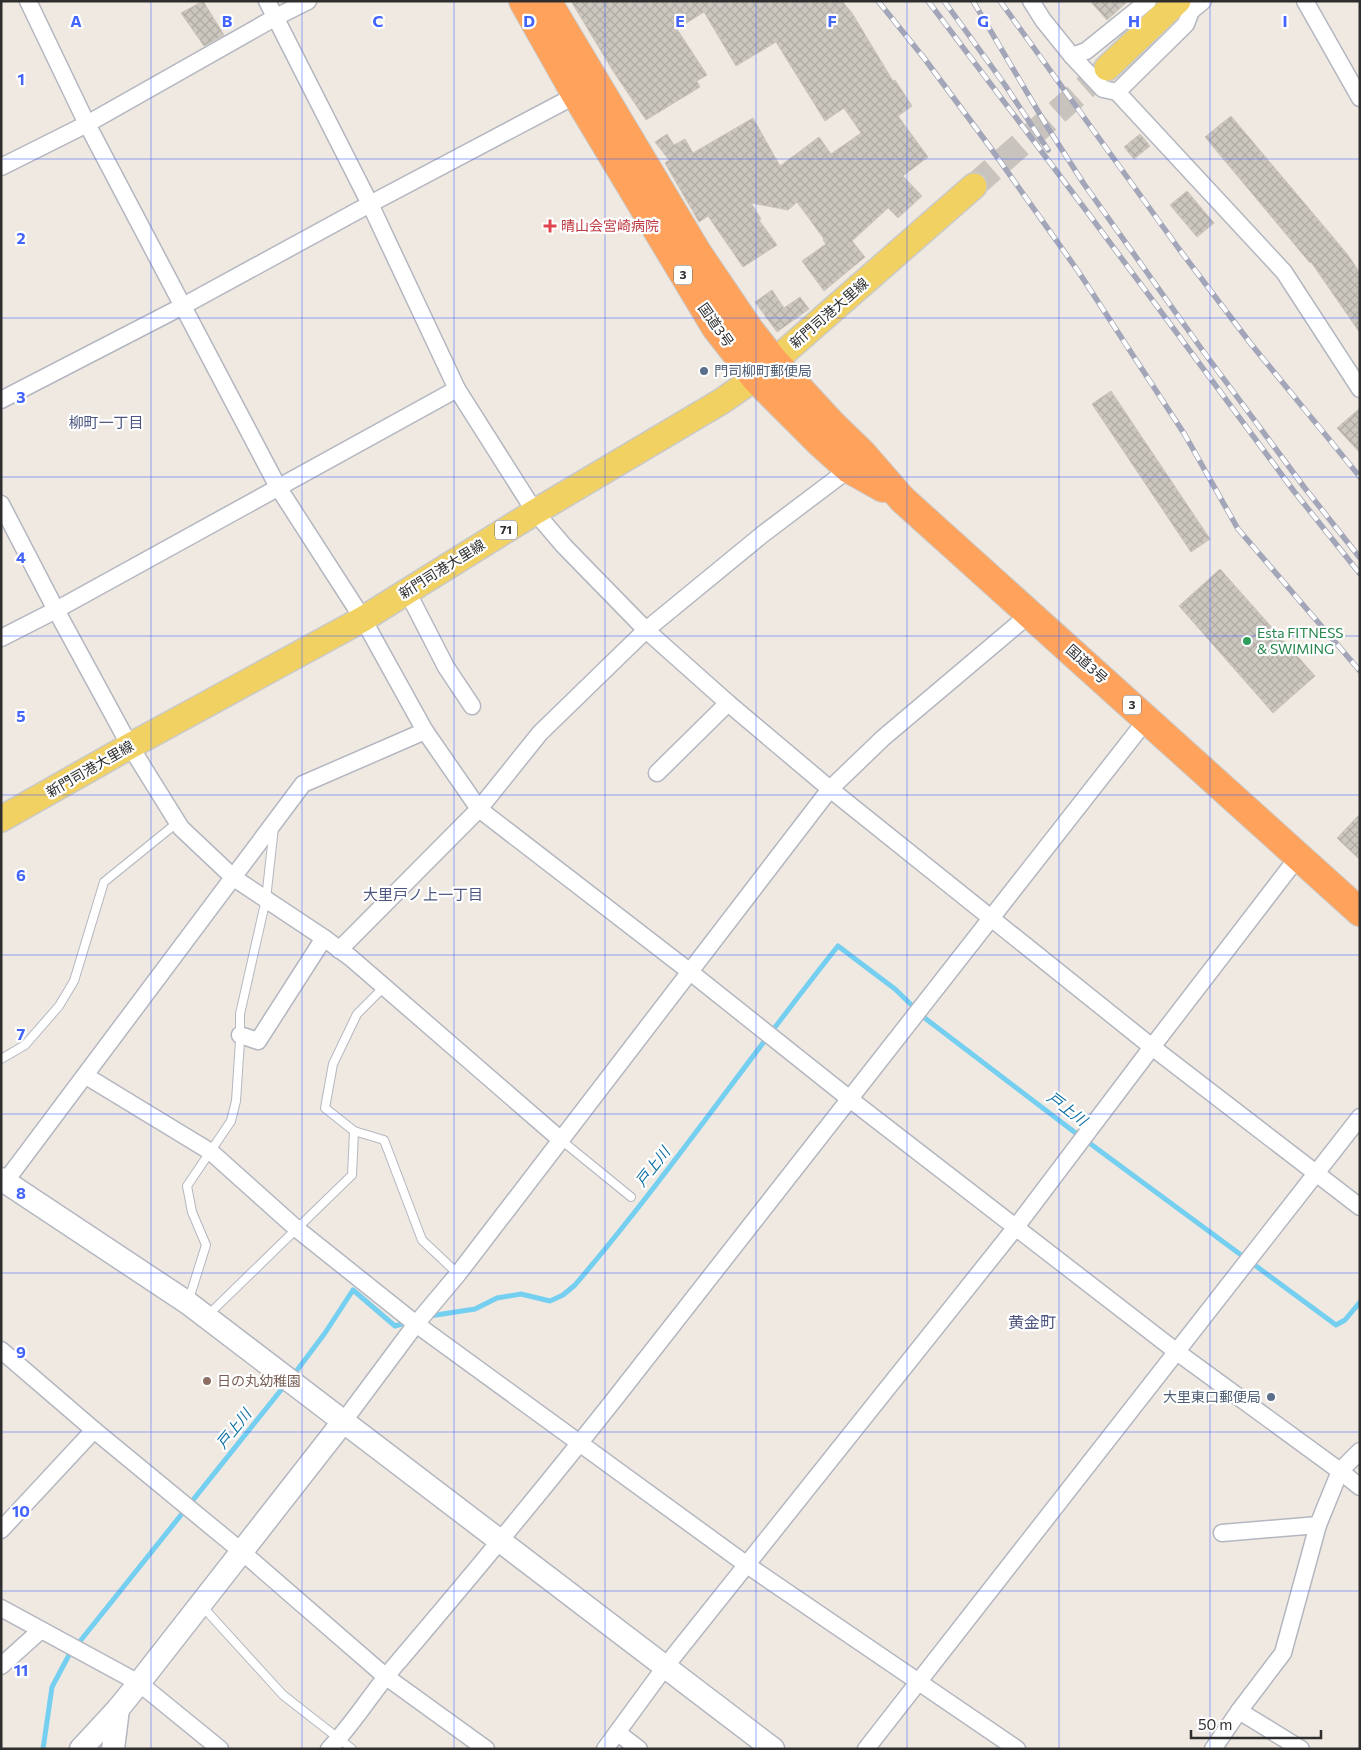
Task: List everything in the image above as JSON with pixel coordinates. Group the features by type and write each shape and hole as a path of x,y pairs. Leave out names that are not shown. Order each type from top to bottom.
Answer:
{"highway":[{"name":"国道3号","path":"523,1 586,89"},
{"name":"国道3号","path":"548,1 586,89 716,328 831,423 862,453 902,499 1031,613 1360,912"},
{"name":"国道3号","path":"765,370 820,443 849,469 902,499"}],"main road":[{"path":"1107,68 1178,1"},
{"name":"新門司港大里線","path":"1,820 130,746 363,619 535,512 722,401 765,370 974,186"}],"street":[{"path":"28,1 87,124 278,487 363,619 425,731 479,809 1177,1352 1360,1487"},
{"path":"267,1 370,204 457,390 535,512 564,546 646,630 728,703 830,789 1152,1047 1360,1206"},
{"path":"1,167 87,124 276,17 308,1"},
{"path":"1031,1 1043,20 1072,56 1103,89 1117,92 1284,272 1359,385"},
{"path":"1072,56 1086,51 1148,1"},
{"path":"1117,92 1186,24 1191,12 1203,1"},
{"path":"1305,1 1360,98"},
{"path":"1,400 183,306 586,89"},
{"path":"1,638 56,610 457,390"},
{"path":"339,950 479,809 540,733 646,630 763,534 849,469"},
{"path":"1,504 6,523 130,746 181,828 234,878 324,938 384,987 560,1140"},
{"path":"407,592 446,667 472,706"},
{"path":"81,1749 139,1683 343,1422 416,1324 458,1274 830,789 883,738 1031,613"},
{"path":"657,773 728,703"},
{"path":"334,1744 385,1676 501,1540 579,1444 851,1100 1147,718"},
{"path":"425,731 304,784 275,820 86,1076 3,1181 188,1303 773,1749"},
{"path":"605,1749 665,1667 1016,1227 1298,857"},
{"path":"240,1034 258,1041 324,938"},
{"path":"86,1076 211,1152 297,1229 416,1324 747,1565 1017,1749"},
{"path":"866,1749 1360,1117"},
{"path":"1,1350 94,1430 241,1551 385,1676 477,1746"},
{"path":"1,1530 94,1430"},
{"path":"1213,1749 1283,1653 1318,1525 1340,1471 1360,1451"},
{"path":"1222,1533 1318,1525"},
{"path":"1,1608 139,1683 220,1749"},
{"path":"1,1666 41,1630"},
{"path":"113,1749 118,1709"},
{"path":"1239,1711 1301,1749"},
{"path":"618,1733 639,1749"}],"lane":[{"path":"188,1303 206,1245 192,1212 187,1186 231,1120 236,1101 240,1014 266,899 275,820"},
{"path":"1,1059 26,1045 59,1006 74,981 104,882 178,822"},
{"path":"384,987 357,1014 334,1064 325,1108 354,1131 384,1140 422,1240 458,1274"},
{"path":"206,1317 352,1175 354,1131"},
{"path":"560,1140 631,1197"},
{"path":"200,1604 283,1695 334,1744 352,1749"}],"building":[{"path":"203,1 224,35 204,46 181,13"},
{"path":"571,1 842,1 852,13 893,81 895,80 912,106 898,116 928,157 903,176 922,196 898,218 888,208 852,241 865,257 824,291 802,261 826,244 797,202 788,210 751,203 761,219 759,220 777,245 743,267 708,216 699,222 665,163 669,160 655,142 667,134 674,145 685,139 693,153 753,118 780,166 819,137 831,154 861,133 844,108 825,121 776,42 736,66 704,12 677,29 707,75 697,81 700,87 646,120 613,71"},
{"path":"1090,1 1128,1 1107,20"},
{"path":"1231,116 1348,255 1360,273 1360,333 1311,262 1205,137"},
{"path":"1140,134 1150,146 1134,159 1124,147"},
{"path":"1187,191 1214,223 1197,237 1170,205"},
{"path":"772,290 784,308 800,297 809,309 777,332 755,302"},
{"path":"1111,391 1210,539 1191,552 1092,404"},
{"path":"1360,408 1360,453 1337,428"},
{"name":"Esta FITNESS & SWIMING","path":"1220,569 1315,676 1273,713 1179,606"},
{"path":"1360,814 1360,860 1337,838"}],"waterway":[{"name":"戸上川","path":"430,1316 475,1309 497,1298 521,1294 550,1301 563,1295 575,1285 643,1202 772,1030 838,946 895,989 926,1019 1073,1131 1336,1325 1345,1320 1360,1302"},
{"name":"戸上川","path":"292,1377 325,1333 353,1290 395,1326 409,1322"},
{"name":"戸上川","path":"43,1749 52,1687 69,1655 285,1385"}],"tunnel":[{"path":"974,186 1107,68"}],"railway":[{"path":"878,1 924,58 990,147 1078,271 1185,435 1238,529 1360,671"},
{"path":"928,1 1293,490 1360,574"},
{"path":"944,1 1005,85 1048,150"},
{"path":"973,1 1048,128 1084,184 1203,351 1304,487 1360,558"},
{"path":"1000,1 1179,249 1251,344 1360,477"}],"place":[{"name":"晴山会宮崎病院","path":"550,226"},
{"name":"門司柳町郵便局","path":"704,371"},
{"name":"Esta FITNESS & SWIMING","path":"1247,641"},
{"name":"日の丸幼稚園","path":"207,1381"},
{"name":"大里東口郵便局","path":"1271,1397"}],"district":[{"name":"柳町一丁目","path":"106,423"},
{"name":"大里戸ノ上一丁目","path":"423,895"},
{"name":"黄金町","path":"1032,1322"}]}
